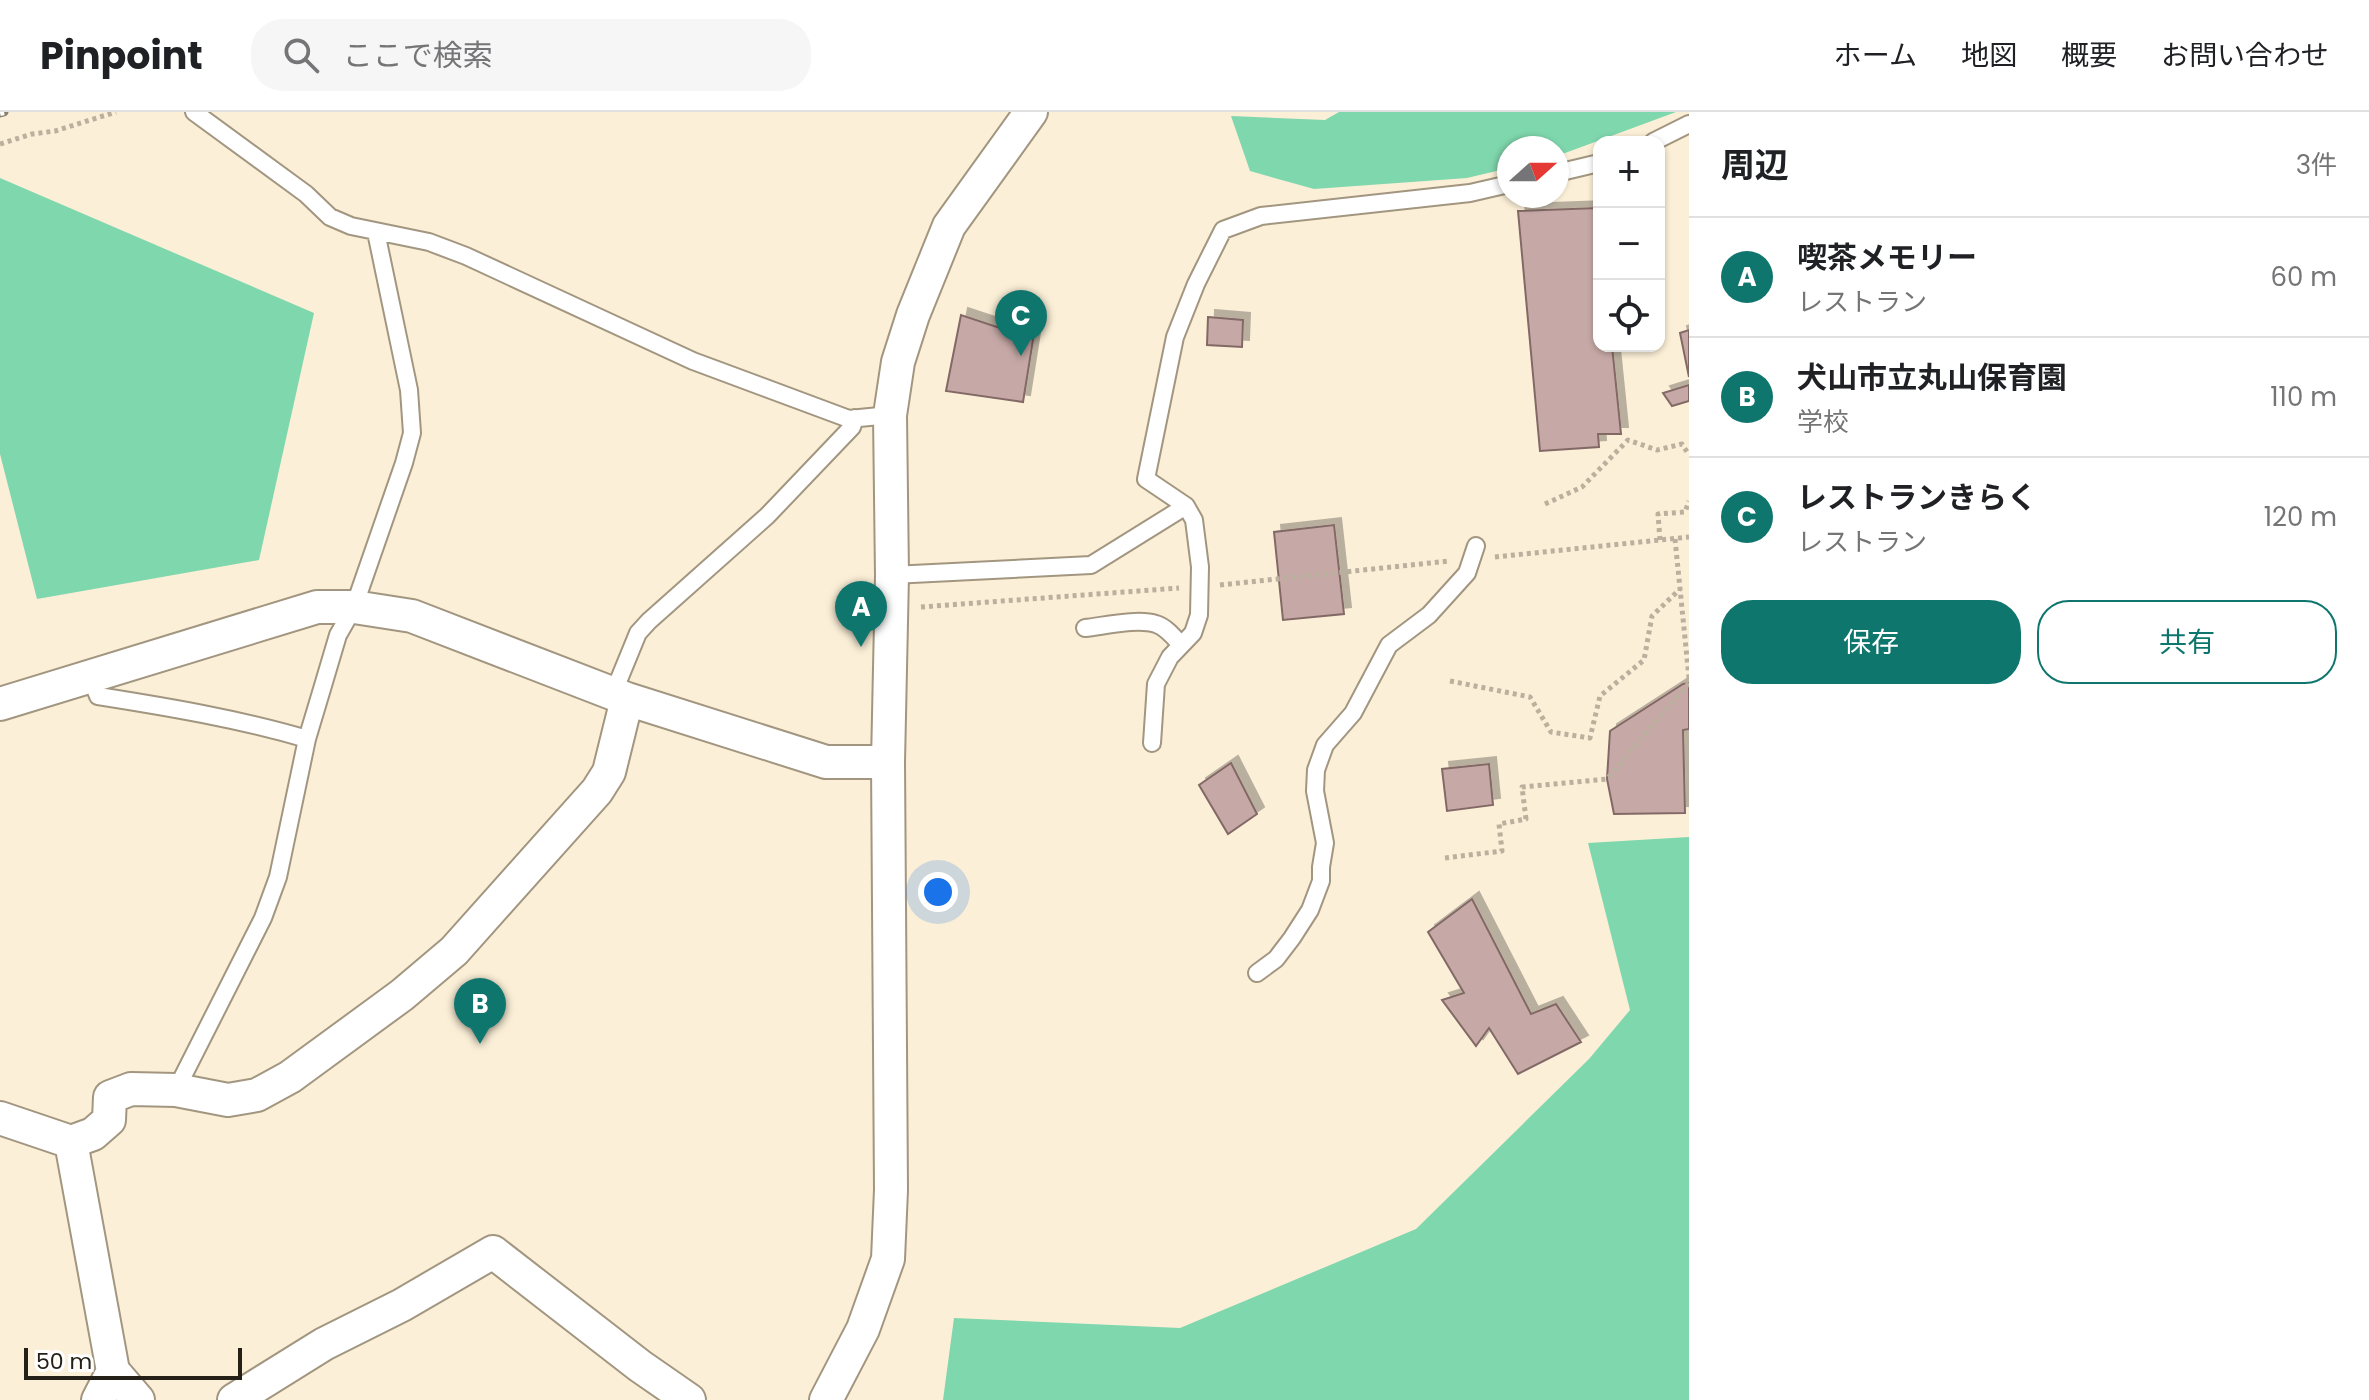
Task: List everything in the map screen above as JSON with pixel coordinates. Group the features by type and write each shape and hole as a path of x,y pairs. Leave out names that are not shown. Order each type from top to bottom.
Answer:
{"street":[{"path":"826,1400 863,1329 888,1259 891,1190 888,762 892,575 890,415 898,362 913,315 949,226 1031,112"},
{"path":"0,704 317,607 354,607 412,616 620,696 826,762 888,762"},
{"path":"7,1125 71,1142 93,1134 109,1120 110,1097 131,1089 176,1090 228,1100 257,1095 290,1077 402,995 454,951 597,791 609,772 620,696"},
{"path":"71,1142 99,1392 138,1400"},
{"path":"234,1400 324,1344 402,1305 493,1252 689,1400"}],"lane":[{"path":"194,112 296,185 330,217 351,226 429,242 466,256 693,361 849,419 890,415"},
{"path":"1665,136 1689,124"},
{"path":"1569,170 1593,164"},
{"path":"1152,743 1156,684 1170,657 1193,633 1199,615 1200,586 1194,520 1186,506 1146,479 1175,337 1196,284 1223,230 1261,216 1470,193 1497,187"},
{"path":"176,1090 263,918 278,877 307,739 338,635 354,607 412,433 409,390 376,232"},
{"path":"620,696 638,633 767,516 852,427 855,418"},
{"path":"892,575 1091,565 1186,506"},
{"path":"1257,973 1276,959 1292,938 1310,910 1321,881 1325,843 1315,791 1316,770 1325,745 1353,713 1389,645 1429,615 1467,573 1474,553"},
{"path":"1085,628 1156,624 1181,645"},
{"path":"90,676 98,696 196,712 307,739"}],"path":[{"path":"0,144 116,112"},
{"path":"1545,504 1582,487 1628,440 1657,450 1682,444 1689,455"},
{"path":"1660,540 1658,514 1685,512 1689,501"},
{"path":"891,610 1200,586 1474,553 1689,537"},
{"path":"1445,858 1502,851 1499,824 1526,819 1522,787 1607,779 1689,681 1675,539"},
{"path":"1450,681 1530,697 1551,732 1590,738 1600,696 1644,660 1652,616 1680,589"}],"green space":[{"path":"1339,112 1676,112 1611,136 1593,136 1593,143 1569,152 1569,136 1497,136 1497,171 1467,178 1314,189 1250,171 1231,116 1325,120"},
{"path":"0,178 314,313 259,560 37,599 0,454"},
{"path":"1689,837 1689,1400 943,1400 954,1318 1180,1328 1416,1229 1589,1059 1630,1010 1588,843"}],"building":[{"path":"1593,208 1593,352 1613,352 1621,434 1598,434 1599,447 1540,451 1518,211"},
{"path":"998,313 1036,321 1023,402 946,391 961,315 1000,328"},
{"path":"1208,317 1243,320 1242,347 1207,345"},
{"path":"1689,330 1689,377 1680,333"},
{"path":"1689,385 1689,401 1672,406 1663,393"},
{"path":"1334,525 1344,614 1283,620 1274,532"},
{"path":"1689,683 1689,729 1683,730 1685,813 1614,814 1607,779 1610,731"},
{"path":"1231,763 1257,814 1228,834 1199,785"},
{"path":"1489,764 1493,805 1447,811 1442,769"},
{"path":"1472,899 1531,1014 1556,1004 1581,1042 1518,1074 1489,1028 1476,1046 1442,1000 1464,993 1428,932"}],"railway":[{"path":"0,113 4,112"}],"place":[{"name":"レストランきらく","path":"1021,356"},
{"name":"喫茶メモリー","path":"861,647"},
{"name":"犬山市立丸山保育園","path":"480,1044"}]}
